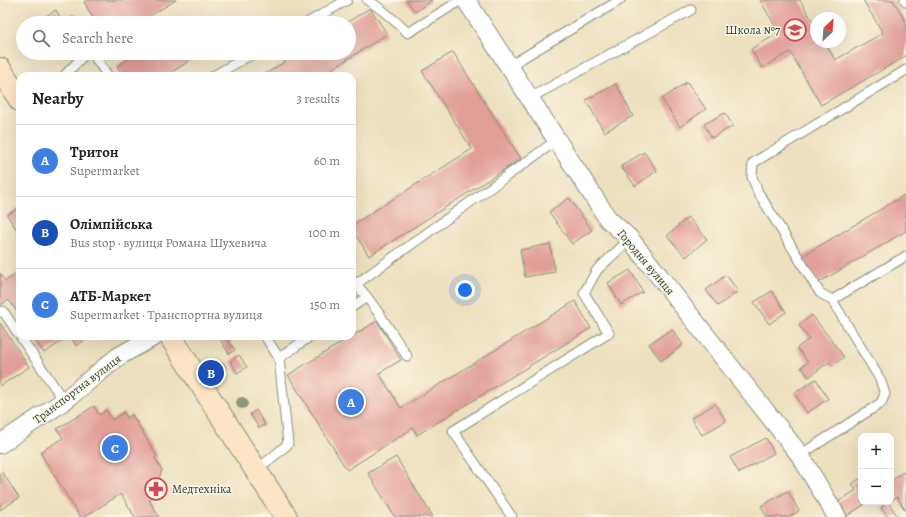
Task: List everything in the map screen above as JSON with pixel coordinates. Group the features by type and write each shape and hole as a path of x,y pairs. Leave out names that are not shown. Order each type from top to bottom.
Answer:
{"main road":[{"path":"0,69 16,94"},
{"path":"173,340 286,517"}],"street":[{"name":"Городня вулиця","path":"466,0 608,219 630,239 800,455 837,517"},
{"name":"Транспортна вулиця","path":"0,444 64,401 119,356 148,340"}],"lane":[{"path":"319,16 347,0"},
{"path":"367,0 374,4 408,33 460,0"},
{"path":"509,66 620,0"},
{"path":"530,98 691,10"},
{"path":"68,72 79,60"},
{"path":"97,60 105,72"},
{"path":"220,72 242,60"},
{"path":"800,455 880,403 886,394 880,379 832,300 820,293 758,192 752,177 753,163 906,70"},
{"path":"407,356 380,315 356,284 557,140"},
{"path":"512,517 453,431 609,333 584,293 597,270 630,239"},
{"path":"832,300 906,256"},
{"path":"356,304 367,297"},
{"path":"0,312 2,311 16,331"},
{"path":"22,340 64,401"},
{"path":"256,470 288,444 279,358 268,340"},
{"path":"279,358 305,340"}],"building":[{"path":"87,0 176,0 150,16 92,16 84,2"},
{"path":"406,0 432,0 415,12"},
{"path":"760,0 800,0 810,17 810,48 828,48 835,60 883,33 863,0 893,0 906,22 906,56 821,105 790,52 762,68 751,49 779,33"},
{"path":"370,8 387,34 356,54 356,17"},
{"path":"56,10 59,16 46,16"},
{"path":"453,52 521,159 369,256 356,235 356,222 472,149 422,71"},
{"path":"126,60 189,61 172,72 121,72 117,66"},
{"path":"288,60 346,60 327,72 268,72"},
{"path":"687,82 706,109 680,127 662,99"},
{"path":"616,84 633,116 604,132 586,100"},
{"path":"725,113 733,126 712,138 704,124"},
{"path":"644,152 657,171 635,186 621,166"},
{"path":"906,194 906,231 818,283 801,257"},
{"path":"569,198 592,230 572,244 549,212"},
{"path":"16,209 16,229 7,215"},
{"path":"688,217 707,239 686,257 667,236"},
{"path":"550,244 555,272 525,277 520,250"},
{"path":"630,270 643,292 621,305 608,283"},
{"path":"0,273 5,281 16,274 16,310 9,300 0,305"},
{"path":"726,275 738,291 718,306 706,290"},
{"path":"772,291 786,312 769,324 754,302"},
{"path":"575,301 591,328 417,435 413,428 347,470 288,375 346,340 356,340 356,334 377,321 401,360 379,373 401,408"},
{"path":"812,315 844,357 832,366 829,362 809,377 801,367 808,362 797,348 809,339 799,325"},
{"path":"0,323 29,367 0,386"},
{"path":"672,329 683,345 661,361 649,344"},
{"path":"35,340 64,340 44,353"},
{"path":"72,340 85,340 76,346"},
{"path":"221,340 229,340 235,350 229,354"},
{"path":"239,355 247,367 237,373 230,361"},
{"path":"816,379 828,399 807,413 794,393"},
{"path":"715,404 726,421 702,435 691,418"},
{"path":"94,406 99,415 106,410 112,420 124,412 127,418 132,415 157,456 155,458 162,470 157,484 162,492 149,500 159,517 135,517 121,494 84,517 80,517 40,452 63,438 57,429"},
{"path":"256,410 265,425 259,428 250,414"},
{"path":"766,438 774,453 739,473 730,457"},
{"path":"396,457 433,517 395,517 368,473"},
{"path":"2,472 19,498 0,510 0,473"},
{"path":"903,472 906,476 906,510 897,497 894,499 894,479"},
{"path":"858,480 858,505 863,505 845,517 832,506 856,490 852,484"},
{"path":"788,491 799,511 789,517 767,517 761,506"},
{"path":"883,505 890,505 898,517 888,517 881,508"}],"place":[{"name":"Школа №7","path":"795,30"},
{"name":"Олiмпiйська","path":"211,373"},
{"name":"Тритон","path":"351,402"},
{"name":"АТБ-Маркет","path":"115,448"},
{"name":"Медтехнiка","path":"156,489"}]}
